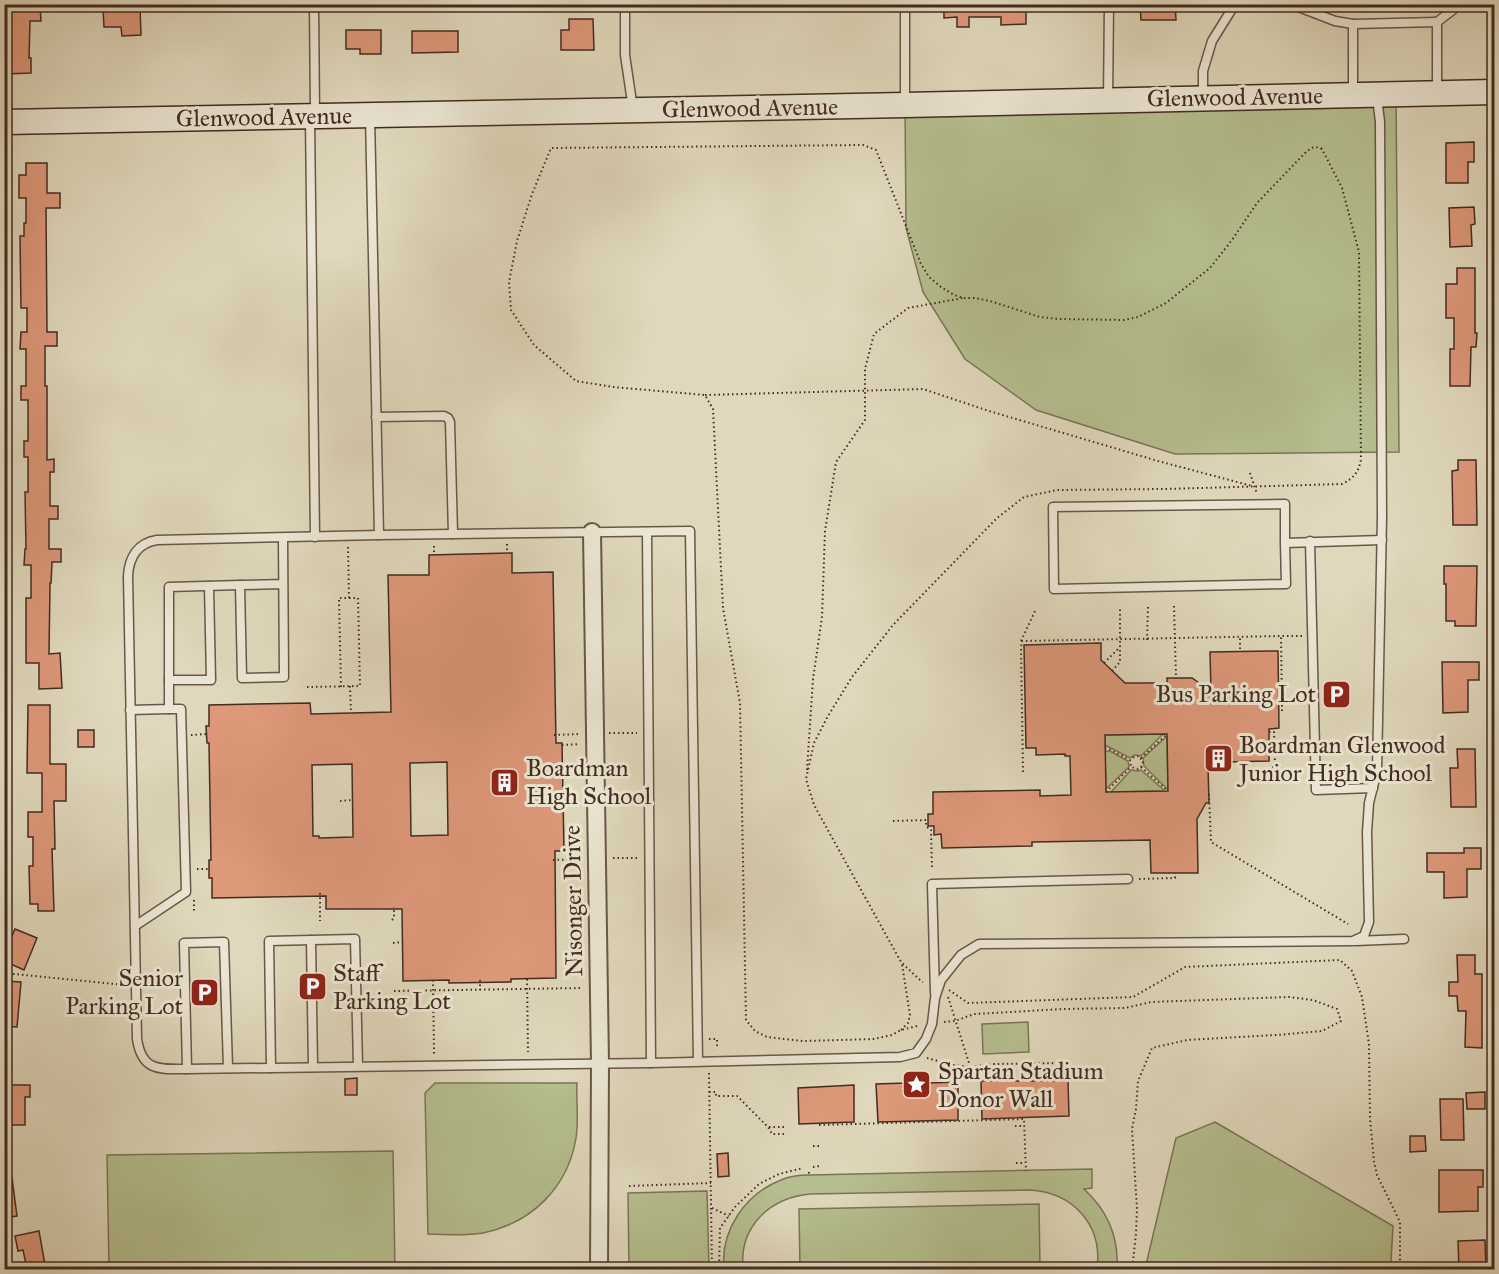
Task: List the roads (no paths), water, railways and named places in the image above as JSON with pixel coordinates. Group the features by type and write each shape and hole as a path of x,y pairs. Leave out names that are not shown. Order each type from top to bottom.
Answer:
{"street":[{"name":"Glenwood Avenue","path":"4,122 1494,92"},
{"name":"Nisonger Drive","path":"592,532 600,1063 599,1269"}],"lane":[{"path":"314,4 312,116 315,537"},
{"path":"625,4 626,55 633,110"},
{"path":"905,4 905,105"},
{"path":"1108,4 1108,100"},
{"path":"1203,98 1203,71 1212,41 1235,4"},
{"path":"1291,4 1313,9 1335,21 1353,24 1437,22 1454,9 1456,4"},
{"path":"1437,22 1437,93"},
{"path":"1353,24 1365,94 1380,134 1382,540 1377,771 1369,803 1367,832 1369,922 1364,936 1353,941"},
{"path":"370,115 379,535"},
{"path":"376,417 444,416 448,418 450,422 453,534"},
{"path":"1285,504 1285,543 1286,584 1054,589 1053,507 1285,504"},
{"path":"698,1062 690,531 157,540 138,548 130,560 128,576 137,1039 142,1056 153,1067 162,1069 271,1068 698,1062 900,1057 915,1053 926,1039 932,1024 935,998 932,884 1128,879"},
{"path":"647,532 651,1062"},
{"path":"240,585 242,678 284,677 283,538"},
{"path":"1285,543 1382,540"},
{"path":"1310,541 1316,790 1373,788"},
{"path":"170,709 169,587 283,584"},
{"path":"169,680 212,680 209,586"},
{"path":"130,710 181,709 186,891 135,926"},
{"path":"271,1068 269,941 311,940 355,939 358,1066"},
{"path":"935,998 941,980 961,955 979,944 1404,939"},
{"path":"311,940 313,1067"},
{"path":"187,1069 184,943 214,942 224,942 228,1068"}],"place":[{"name":"Bus Parking Lot","path":"1337,694"},
{"name":"Boardman Glenwood Junior High School","path":"1218,759"},
{"name":"Boardman High School","path":"505,782"},
{"name":"Staff Parking Lot","path":"312,987"},
{"name":"Senior Parking Lot","path":"204,992"},
{"name":"Spartan Stadium Donor Wall","path":"917,1085"}]}
